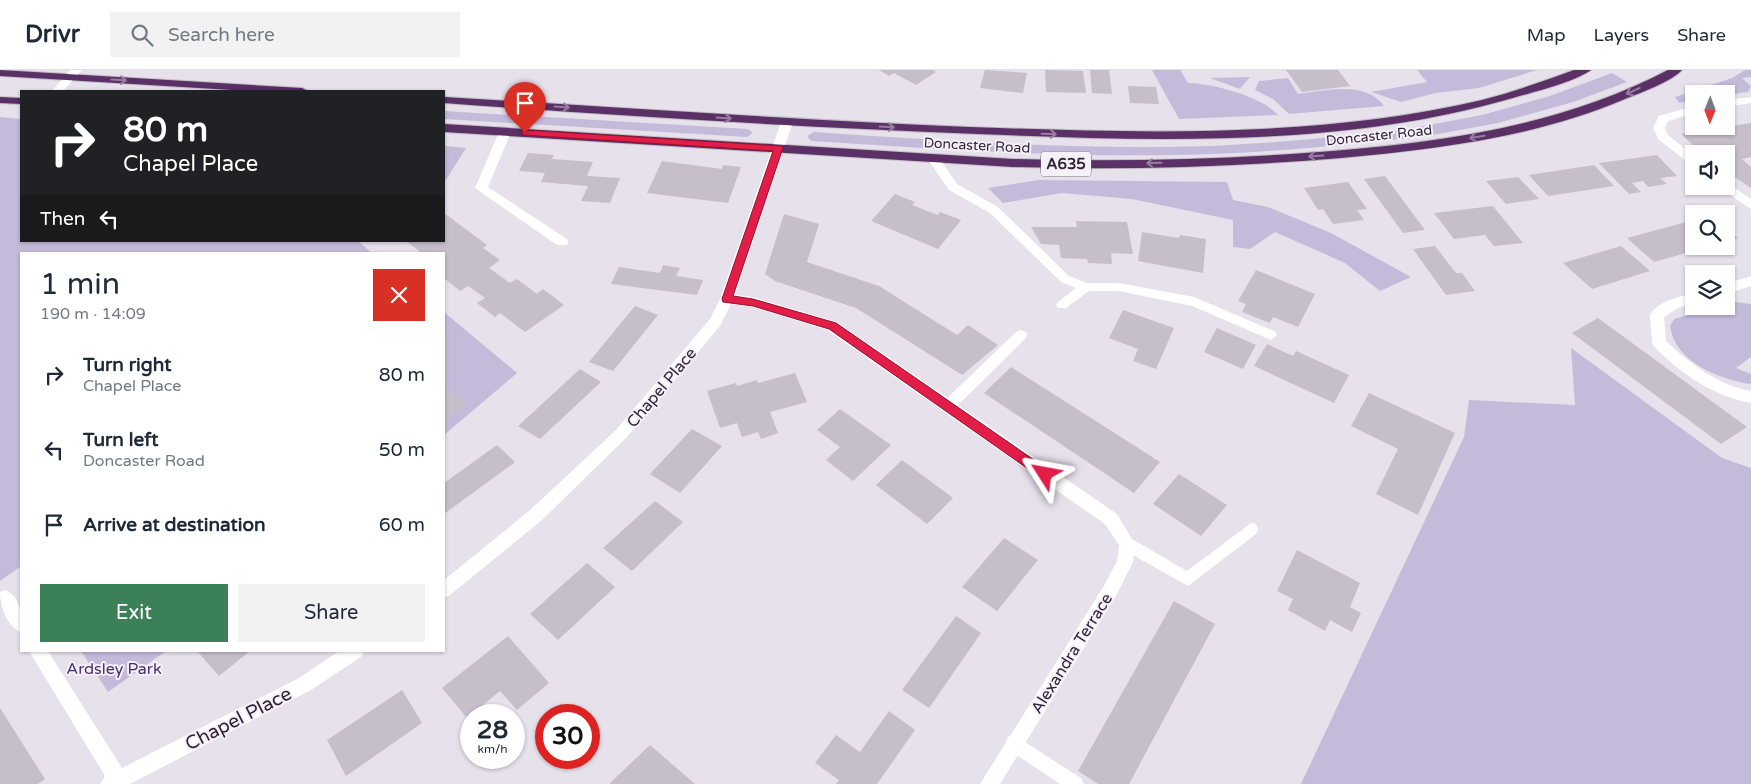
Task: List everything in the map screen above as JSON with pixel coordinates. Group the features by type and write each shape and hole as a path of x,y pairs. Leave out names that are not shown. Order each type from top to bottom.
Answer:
{"highway":[{"name":"Doncaster Road","path":"445,100 787,122 1066,134 1144,135 1290,130 1406,118 1466,107 1510,96 1584,70"},
{"name":"Doncaster Road","path":"445,128 934,158 1110,164 1219,162 1338,154 1429,145 1510,130 1594,108 1676,70"},
{"path":"0,73 73,74 289,90"},
{"path":"0,100 20,102"}],"street":[{"path":"57,90 73,74"},
{"path":"1735,103 1751,100"},
{"path":"1685,112 1663,119 1659,128 1663,138 1685,156"},
{"name":"Chapel Place","path":"445,589 535,516 621,434 715,322 727,299 787,122"},
{"path":"505,132 481,188 562,242"},
{"path":"1735,193 1751,205"},
{"path":"1735,286 1750,282"},
{"path":"727,299 753,302 832,326 1111,519 1127,544"},
{"path":"1685,301 1673,304 1657,315 1659,342 1685,366 1724,390 1751,397"},
{"name":"Alexandra Terrace","path":"988,784 1111,589 1125,562 1127,544"},
{"path":"5,598 20,622"},
{"path":"39,652 116,782"},
{"name":"Chapel Place","path":"116,782 304,684 353,652"}],"lane":[{"path":"934,158 953,187 994,210 1065,279 1086,287 1119,287 1194,302 1271,335"},
{"path":"1062,305 1086,287"},
{"path":"947,407 1022,335"},
{"path":"1127,544 1188,580 1251,529"},
{"path":"1014,743 1075,784"}],"green space":[{"path":"1152,70 1180,70 1188,83 1210,85 1236,92 1261,102 1278,115 1179,119"},
{"path":"1417,70 1537,70 1479,88 1436,93 1401,102 1371,92 1427,82"},
{"path":"1745,70 1751,70 1751,77 1742,78 1751,86 1748,92 1735,94 1735,85 1711,85 1732,78"},
{"path":"1612,73 1627,82 1573,102 1498,123 1427,136 1418,127 1482,115 1550,96"},
{"path":"1250,77 1240,89 1210,78"},
{"path":"1288,78 1298,94 1344,89 1356,90 1376,98 1384,106 1289,114 1273,99 1255,90 1259,81"},
{"path":"1685,94 1685,102 1679,103 1675,97"},
{"path":"445,111 748,129 753,133 747,137 445,119"},
{"path":"0,117 20,119 20,242 359,242 371,252 20,252 20,567 0,581"},
{"path":"1404,129 1412,138 1279,150 1182,155 1076,155 970,151 811,141 807,136 814,132 1012,144 1161,147 1260,143"},
{"path":"445,146 466,148 445,181"},
{"path":"1039,180 1227,182 1233,200 1268,207 1331,233 1411,277 1380,291 1345,263 1275,232 1250,249 1233,247 1233,220 1132,199 1062,193 1003,203 988,188"},
{"path":"1735,302 1751,304 1751,357 1736,368 1751,374 1751,383 1711,373 1689,359 1674,339 1670,326 1674,319 1688,315 1735,315"},
{"path":"445,313 517,373 445,434"},
{"path":"1571,348 1722,458 1751,468 1751,784 1301,784 1464,437 1469,400 1575,405"},
{"name":"Ardsley Park","path":"82,652 165,652 108,692"}],"building":[{"path":"879,70 933,70 936,72 916,85 894,73 889,76"},
{"path":"985,70 1027,73 1023,93 980,88"},
{"path":"1045,70 1083,71 1086,93 1046,92"},
{"path":"1090,70 1109,70 1112,94 1092,93"},
{"path":"1286,70 1338,70 1350,86 1302,92"},
{"path":"1128,86 1156,87 1159,104 1130,103"},
{"path":"1751,123 1751,157 1742,159 1751,167 1751,188 1735,177 1735,145 1693,145 1681,134 1735,135 1735,126"},
{"path":"528,153 554,155 552,159 593,162 587,176 620,178 610,203 581,201 588,186 541,182 545,173 519,171"},
{"path":"1657,155 1677,176 1660,178 1667,184 1648,187 1643,181 1632,183 1641,192 1629,194 1599,163"},
{"path":"662,161 722,169 723,165 741,167 728,203 647,193"},
{"path":"1594,165 1614,186 1548,196 1529,175"},
{"path":"1385,176 1425,230 1403,233 1364,179"},
{"path":"1518,177 1539,199 1506,204 1486,181"},
{"path":"1348,182 1367,209 1357,210 1364,220 1333,224 1323,209 1318,210 1304,188"},
{"path":"895,194 915,202 912,205 938,215 940,212 961,220 938,249 871,221"},
{"path":"1493,206 1523,243 1494,246 1485,235 1454,239 1434,213"},
{"path":"445,214 487,245 483,248 500,260 489,268 510,283 517,279 537,294 543,289 564,305 525,332 500,313 495,317 477,303 485,298 468,286 460,291 445,279 445,252 420,252 407,242 445,242"},
{"path":"784,214 819,224 807,262 879,286 957,335 968,325 998,345 962,375 856,308 775,281 765,274"},
{"path":"1076,221 1127,222 1133,254 1111,253 1112,264 1088,263 1087,259 1061,258 1059,245 1041,244 1031,227 1077,227"},
{"path":"1685,222 1685,253 1654,262 1627,238"},
{"path":"1142,232 1179,238 1180,235 1206,239 1203,273 1138,261"},
{"path":"1435,246 1456,273 1462,273 1475,291 1446,295 1413,249"},
{"path":"1621,246 1650,271 1592,289 1563,263"},
{"path":"663,265 680,268 676,276 703,280 697,295 611,284 619,267 660,273"},
{"path":"1256,270 1315,294 1298,327 1273,317 1270,323 1242,312 1246,304 1238,301"},
{"path":"635,306 658,315 613,371 589,362"},
{"path":"1123,310 1174,328 1156,369 1133,361 1138,349 1109,338"},
{"path":"1598,318 1747,427 1721,444 1572,333"},
{"path":"1217,328 1256,345 1243,369 1204,352"},
{"path":"1267,344 1293,356 1296,351 1349,375 1334,403 1254,366"},
{"path":"1011,367 1160,462 1134,493 984,393"},
{"path":"580,369 601,382 540,439 518,426"},
{"path":"795,373 807,402 770,412 778,433 761,439 758,432 742,437 737,423 720,428 707,391 736,383 737,386 757,380 758,383"},
{"path":"450,390 467,403 445,421 445,394"},
{"path":"1369,393 1455,433 1418,515 1376,494 1398,449 1351,426"},
{"path":"840,409 891,445 853,481 826,460 840,447 817,430"},
{"path":"692,429 722,446 680,493 650,474"},
{"path":"497,445 515,462 445,513 445,482"},
{"path":"902,460 953,498 927,524 876,485"},
{"path":"1179,474 1227,505 1201,536 1153,504"},
{"path":"655,501 683,522 632,571 603,548"},
{"path":"1004,538 1038,560 997,611 962,587"},
{"path":"1297,550 1360,583 1350,607 1361,613 1352,632 1330,620 1325,631 1288,610 1293,599 1277,591"},
{"path":"587,563 615,587 558,640 530,614"},
{"path":"1174,601 1215,624 1129,784 1098,784 1078,771"},
{"path":"956,616 981,633 929,708 902,690"},
{"path":"508,636 549,683 524,704 512,704 500,691 484,704 460,704 460,710 442,688"},
{"path":"198,652 249,652 219,676"},
{"path":"402,690 422,723 346,776 327,740"},
{"path":"0,708 45,779 38,784 0,784"},
{"path":"889,711 915,730 877,784 836,784 839,780 815,763 836,735 860,752"},
{"path":"650,745 695,784 609,784"}],"route":[{"path":"525,133 778,148 727,299 753,302 832,326 1045,474"}]}
